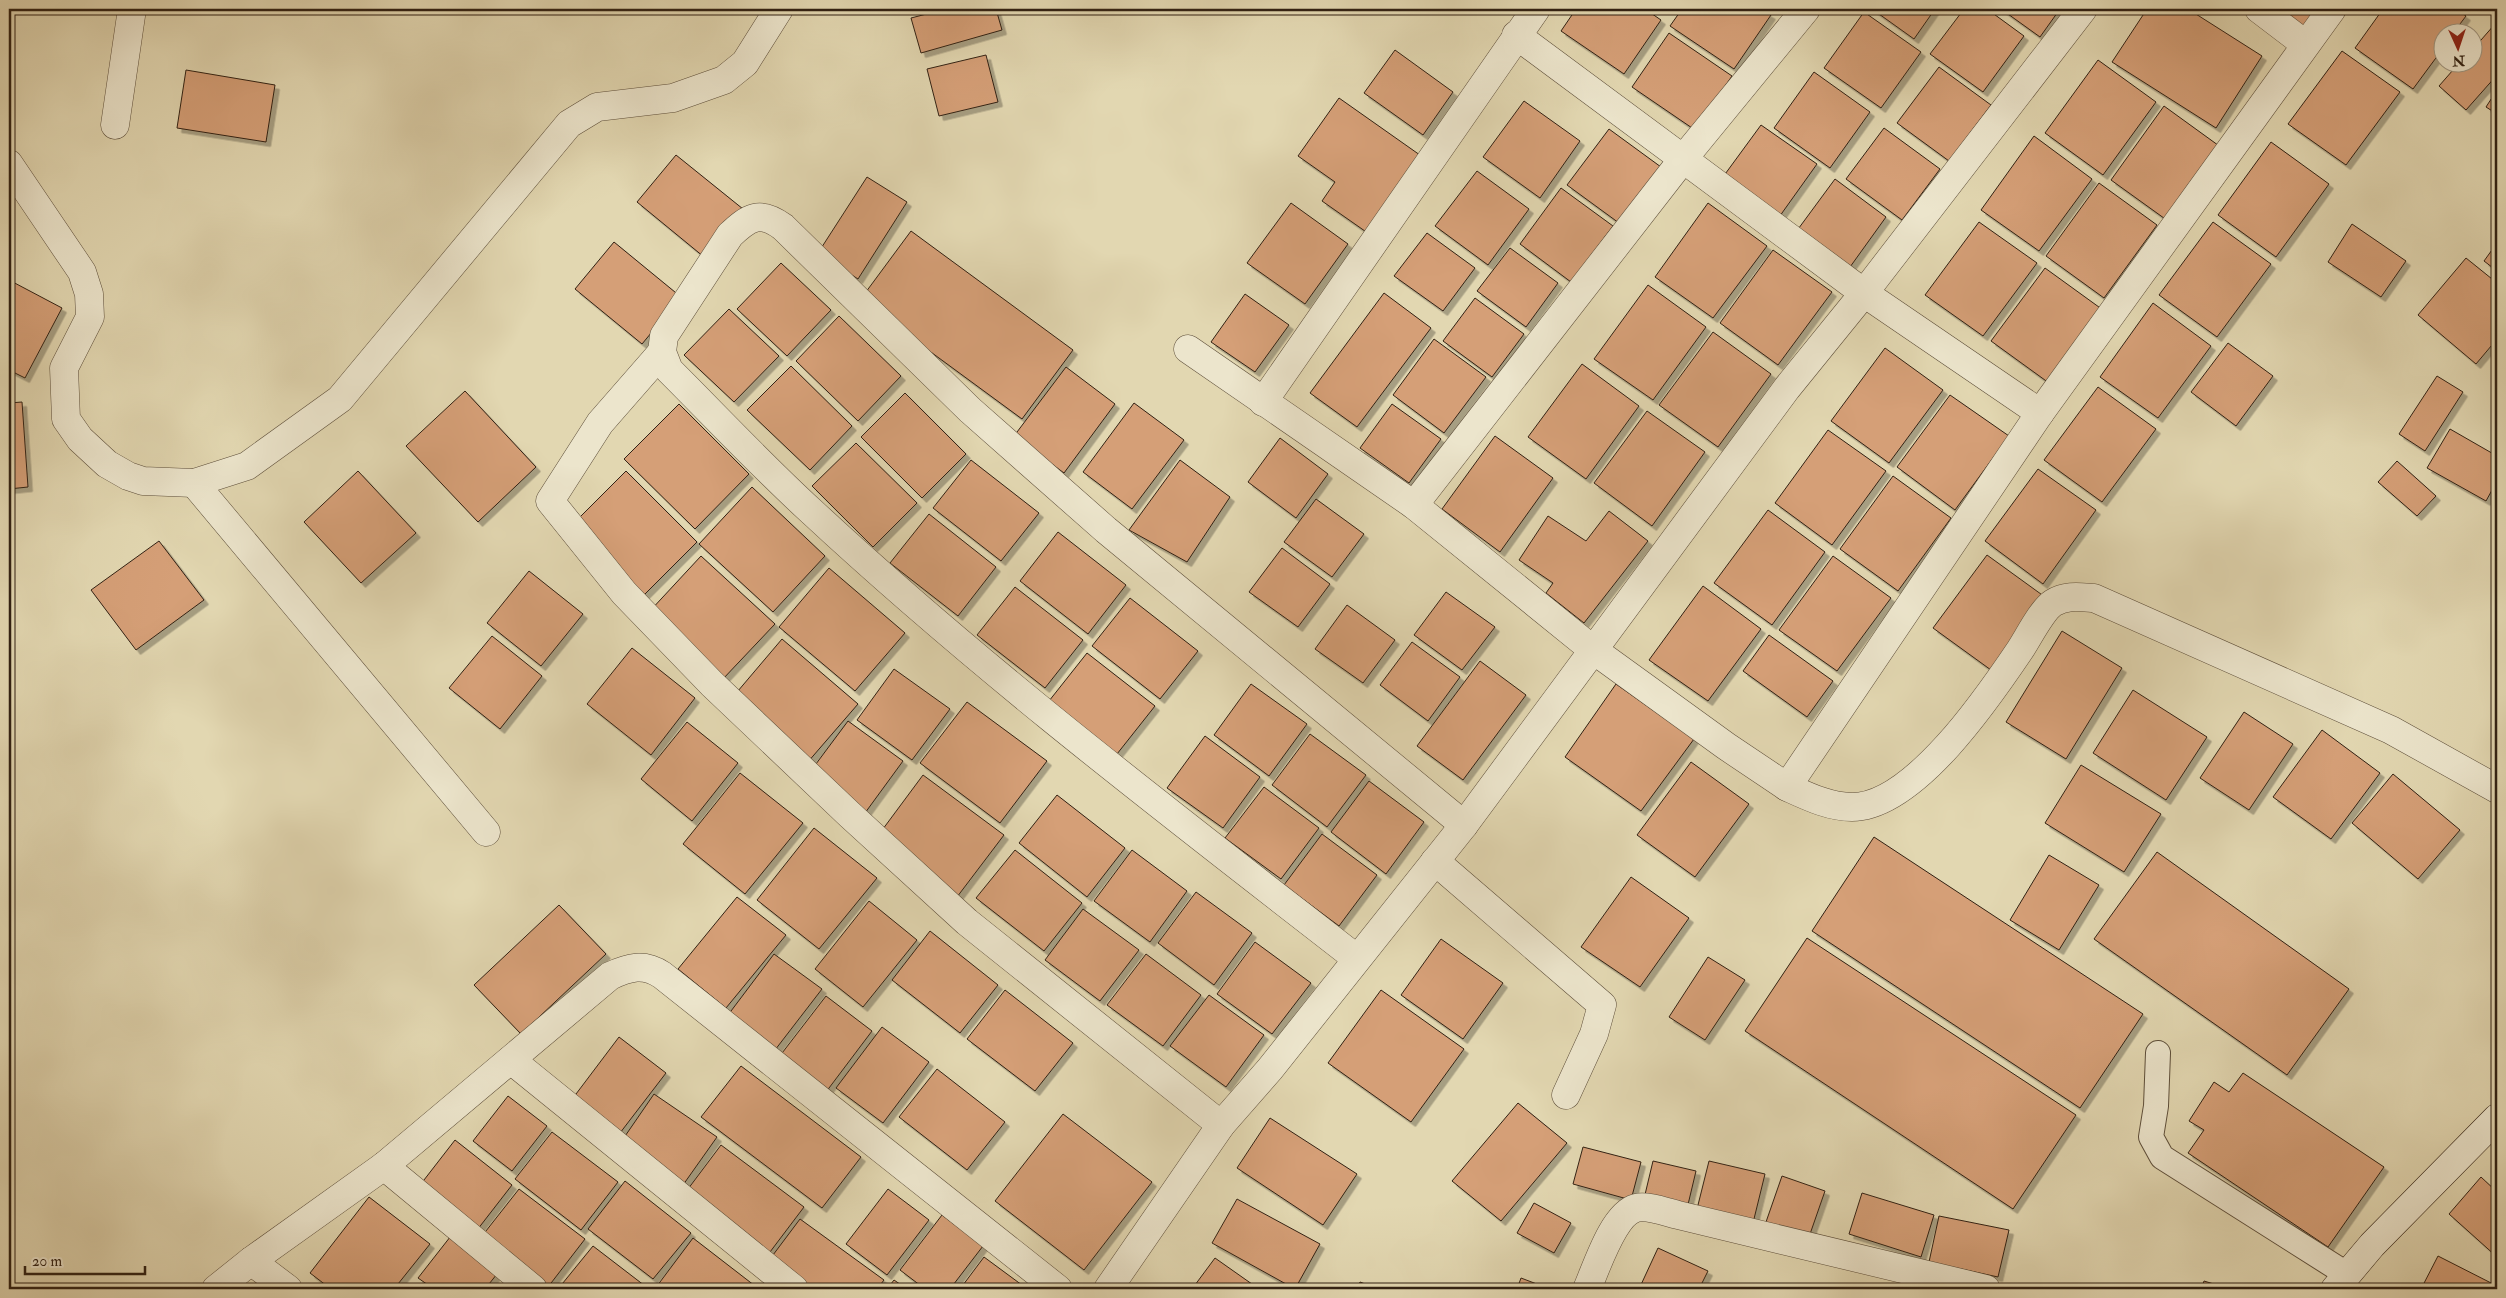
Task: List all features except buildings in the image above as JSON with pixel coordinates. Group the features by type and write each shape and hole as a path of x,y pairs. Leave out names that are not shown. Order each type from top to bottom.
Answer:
{"street":[{"path":"114,125 132,9"},
{"path":"9,164 82,272 89,294 90,318 64,368 66,419 80,439 107,464 128,476 143,481 194,483 247,466 340,399 569,124 597,107 673,98 724,80 745,63 779,9"},
{"path":"1264,402 1536,9"},
{"path":"1414,505 1684,159 1806,9"},
{"path":"1108,1289 1221,1126 1270,1069 1356,958 1464,825 1592,649 1787,388 1864,293 2083,9"},
{"path":"2259,9 2305,44"},
{"path":"1787,787 2040,413 2332,9"},
{"path":"1516,36 1864,293 2040,413"},
{"path":"1356,958 1139,789 933,620 810,510 669,370 662,352 664,336 670,324 730,235 751,218 772,218 783,226 970,410 1106,530 1464,825"},
{"path":"1188,349 1414,505 1592,649 1726,746 1787,787 1824,802 1851,807 1876,803 1897,790 1955,739 1986,700 2051,604 2073,596 2094,598 2391,730 2497,789"},
{"path":"662,352 600,423 550,501 624,594 712,684 850,815 967,922 1221,1126"},
{"path":"194,483 486,832"},
{"path":"1435,861 1602,1005 1594,1034 1566,1095"},
{"path":"216,1289 251,1261 384,1166 610,976 626,969 641,966 652,969 1058,1289"},
{"path":"511,1060 794,1289"},
{"path":"2342,1282 2379,1238 2497,1118"},
{"path":"384,1166 533,1289"},
{"path":"1587,1289 1616,1227 1627,1213 1636,1208 1678,1215 1986,1289"},
{"path":"251,1261 288,1289"}],"lane":[{"path":"2158,1053 2156,1106 2151,1137 2162,1158 2342,1282"}]}
